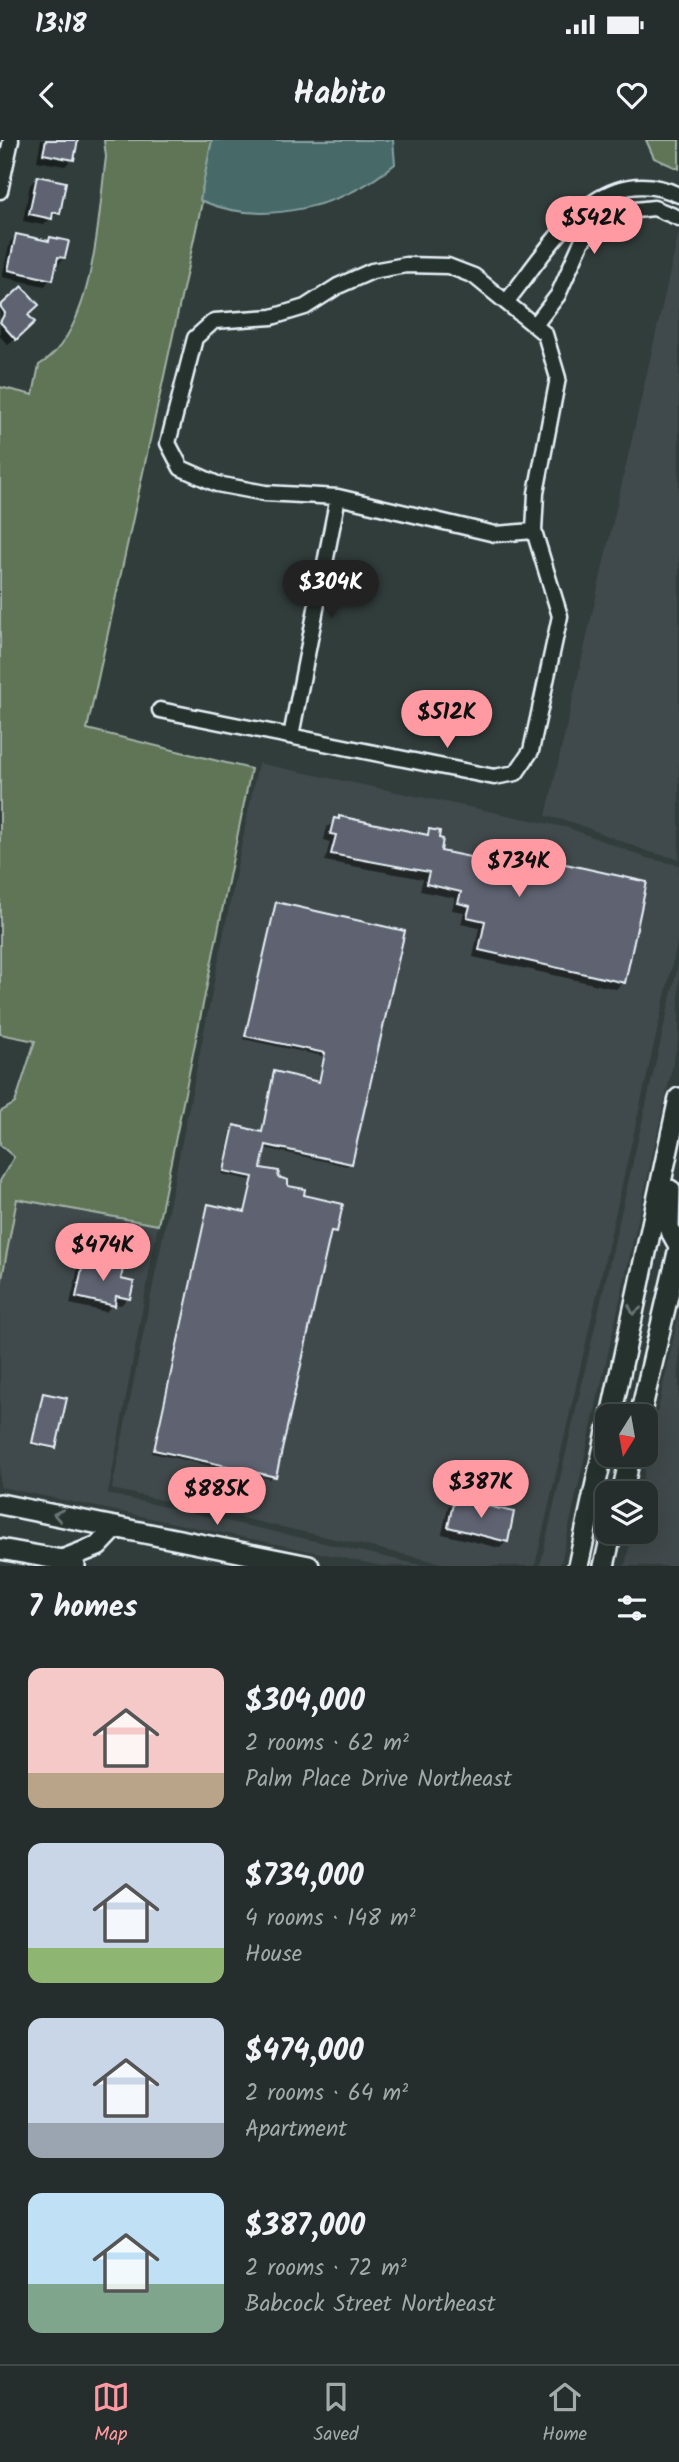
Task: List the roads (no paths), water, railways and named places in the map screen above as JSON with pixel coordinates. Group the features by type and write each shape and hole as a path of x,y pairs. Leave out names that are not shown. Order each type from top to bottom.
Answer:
{"main road":[{"path":"643,1404 679,1247 669,1228 667,1204 677,1152 677,1107"},
{"path":"614,1404 677,1107"},
{"path":"578,1566 599,1467"},
{"path":"0,1504 309,1566"},
{"path":"0,1549 68,1563 98,1546 116,1527"},
{"path":"604,1566 609,1544"}],"street":[{"path":"0,191 11,140"},
{"path":"507,301 583,207 614,190 647,186 679,195"},
{"path":"535,325 558,295 582,241 598,223 625,211 654,208 679,218"},
{"path":"160,710 494,777 516,773 531,751 560,616 534,531 536,493 558,378 545,334 507,301 474,276 448,266 406,265 372,271 338,286 305,307 272,317 214,321 195,338 168,443 181,468 217,484 265,494 338,497 495,534 534,531"},
{"path":"290,736 338,497"}],"water":[{"path":"212,140 393,140 395,164 352,192 327,202 302,209 249,212 200,200"}]}
